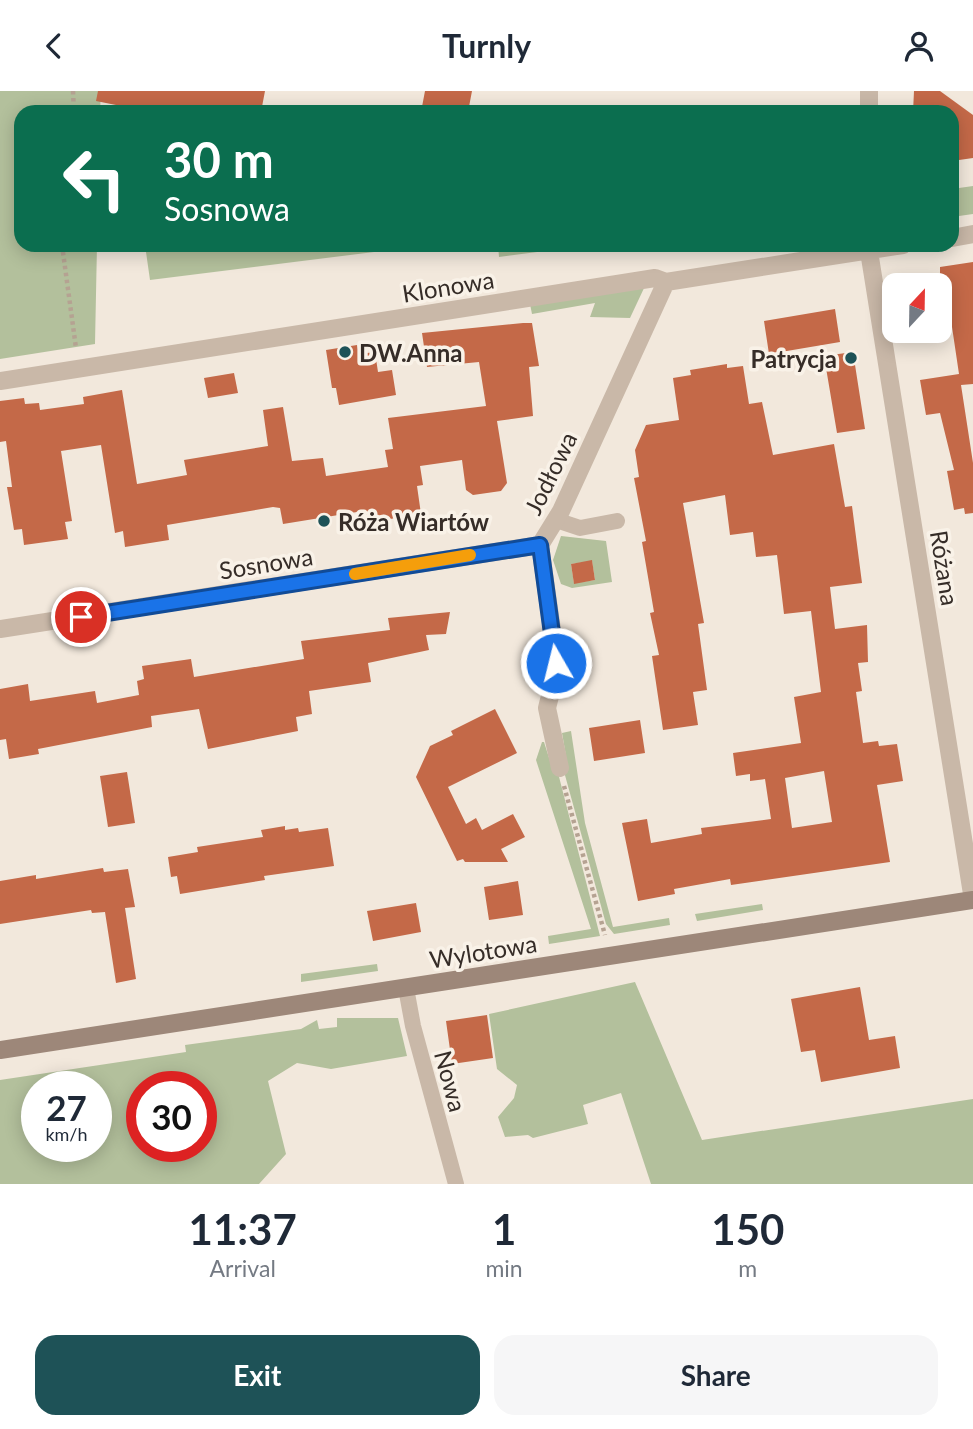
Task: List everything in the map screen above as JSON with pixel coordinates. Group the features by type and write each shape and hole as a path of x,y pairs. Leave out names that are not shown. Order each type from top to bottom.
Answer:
{"street":[{"name":"Klonowa","path":"0,381 655,278 666,282 845,252"},
{"name":"Różana","path":"870,252 973,900"},
{"name":"Jodłowa","path":"560,768 547,708 552,688 560,687 540,545 556,520 666,282"},
{"name":"Sosnowa","path":"0,629 540,545"},
{"name":"Wylotowa","path":"0,1050 973,900"}],"lane":[{"path":"556,520 580,528 617,521"},
{"name":"Nowa","path":"406,988 413,1025 456,1184"}],"path":[{"path":"63,252 79,369"},
{"path":"560,768 605,935"}],"green space":[{"path":"0,91 101,91 100,105 14,105 14,252 97,252 95,344 0,359"},
{"path":"973,186 973,214 959,216 959,188"},
{"path":"146,252 374,252 150,280"},
{"path":"499,252 538,252 499,257"},
{"path":"645,286 630,318 590,317 595,303 532,314 530,304"},
{"path":"561,536 606,541 612,582 572,588 561,584 553,560","holes":["592,561 595,580 574,583 571,564"]},
{"path":"571,731 585,823 613,927 669,918 670,925 614,934 606,924 563,768 566,756 562,733"},
{"path":"542,742 551,764 557,769 600,936 549,944 548,936 591,929 536,760"},
{"path":"762,904 763,910 697,921 695,914"},
{"path":"528,939 529,947 436,961 434,955"},
{"path":"377,964 378,971 301,982 301,974"},
{"path":"635,982 702,1140 973,1099 973,1184 651,1184 621,1093 583,1105 588,1124 533,1138 528,1135 505,1137 498,1117 514,1098 517,1085 497,1069 489,1014"},
{"path":"337,1018 398,1018 407,1056 331,1069 297,1063 268,1081 286,1154 259,1184 0,1184 0,1080 21,1077 21,1162 112,1162 112,1071 60,1071 186,1052 185,1045 301,1029 317,1020 319,1029 337,1027"}],"building":[{"path":"98,91 265,91 262,105 116,105 96,101"},
{"path":"425,91 472,91 469,105 422,105"},
{"path":"914,91 940,91 973,115 973,158 959,160 959,105 913,105"},
{"path":"973,262 973,384 961,385 973,463 973,513 965,514 964,508 954,510 947,471 954,470 940,413 926,415 920,380 959,374 952,327 952,273 940,273 940,267"},
{"path":"835,309 840,342 769,354 764,321"},
{"path":"532,323 539,366 529,367 533,416 497,421 507,483 501,491 473,495 466,490 462,460 420,466 423,485 417,486 421,514 359,524 357,512 283,524 280,508 273,507 167,525 169,540 125,547 123,531 115,533 101,445 61,451 72,521 65,522 68,539 24,545 22,529 14,530 7,487 12,487 6,441 0,442 0,401 24,398 25,404 39,403 40,410 84,404 83,397 122,390 137,484 187,475 184,460 268,446 263,410 283,407 292,461 323,458 326,476 388,467 385,450 393,449 388,418 486,406 479,362 427,367 422,333"},
{"path":"357,345 359,354 375,352 378,372 392,370 396,395 339,405 336,388 332,388 326,350"},
{"path":"853,352 865,429 837,433 824,356"},
{"path":"727,364 727,368 743,366 749,404 762,402 773,455 834,444 845,507 852,506 862,583 830,587 835,629 867,625 868,662 858,663 862,691 856,692 863,743 878,741 879,746 897,744 903,781 877,785 890,862 731,885 730,879 674,889 675,894 638,901 622,823 647,819 651,843 702,834 701,828 771,819 765,779 750,781 750,774 736,776 733,753 801,743 794,697 821,692 811,611 784,614 777,555 756,557 753,532 730,535 725,495 683,503 704,623 698,624 707,690 693,692 698,725 663,730 652,656 659,655 650,613 654,612 642,542 646,541 634,478 639,477 635,450 646,425 679,420 673,378 691,375 690,370","holes":["824,771 832,822 792,828 785,778"]},
{"path":"234,373 238,393 208,398 204,378"},
{"path":"592,560 595,580 574,584 571,564"},
{"path":"450,612 446,634 426,635 429,650 368,663 371,682 309,691 312,714 296,717 298,731 208,749 199,709 151,716 152,727 38,749 39,754 9,759 6,739 0,740 0,689 28,684 30,701 95,691 97,703 139,695 137,681 144,679 142,666 191,659 194,677 304,659 301,641 390,630 388,618"},
{"path":"495,709 517,753 448,787 466,824 476,818 482,830 513,814 525,837 501,849 508,862 465,862 463,859 457,861 416,777 430,746 453,735 451,731"},
{"path":"640,720 645,753 594,761 589,728"},
{"path":"127,772 135,823 108,827 100,776"},
{"path":"285,826 285,830 298,828 299,832 328,828 334,866 264,876 265,880 180,894 177,876 171,877 168,857 198,852 197,847 263,837 261,830"},
{"path":"103,868 104,872 128,869 135,907 125,908 136,979 116,983 105,912 92,913 91,910 0,924 0,881 36,875 36,879"},
{"path":"518,881 523,915 489,920 484,887"},
{"path":"416,903 421,932 373,941 367,911"},
{"path":"860,987 869,1040 895,1036 900,1068 821,1082 815,1050 801,1052 791,999"},
{"path":"487,1015 493,1058 452,1064 446,1021"}],"slow traffic":[{"path":"355,574 470,555"}],"place":[{"name":"DW.Anna","path":"345,352"},
{"name":"Patrycja","path":"851,358"},
{"name":"Róża Wiartów","path":"324,521"}],"route":[{"path":"81,617 540,545 556,663"}]}
